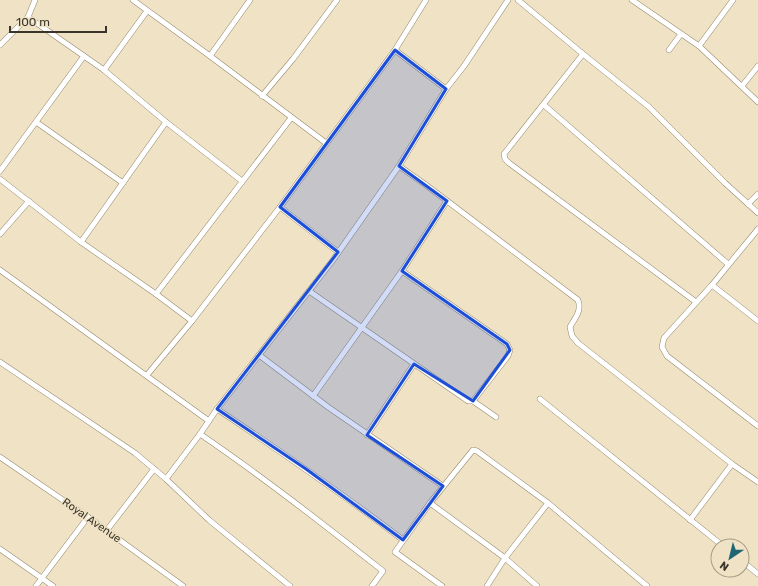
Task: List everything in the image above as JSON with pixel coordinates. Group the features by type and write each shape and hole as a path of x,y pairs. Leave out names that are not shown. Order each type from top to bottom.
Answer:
{"street":[{"path":"0,45 28,17 35,0"},
{"path":"133,0 326,143"},
{"path":"210,56 250,0"},
{"path":"262,96 293,59 337,0"},
{"path":"147,375 192,321 280,207 395,50 426,0"},
{"path":"166,479 217,409 338,252 399,166 446,89 464,66 508,0"},
{"path":"518,0 582,54 649,107 725,183 758,213"},
{"path":"632,0 699,46 758,102"},
{"path":"699,46 732,0"},
{"path":"104,70 147,10"},
{"path":"28,17 104,70 166,122 242,181"},
{"path":"668,50 681,34"},
{"path":"395,50 446,89"},
{"path":"582,54 544,105 504,154 505,159 515,168 696,302"},
{"path":"0,171 84,56"},
{"path":"742,86 758,66"},
{"path":"544,105 728,264"},
{"path":"156,294 291,118"},
{"path":"36,122 123,183"},
{"path":"82,242 166,122"},
{"path":"399,166 578,300 580,306 579,312 570,327 572,336 578,343 732,464 758,482"},
{"path":"0,179 82,242 192,321"},
{"path":"748,204 758,194"},
{"path":"0,234 29,201"},
{"path":"313,396 402,271 447,201"},
{"path":"280,207 338,252"},
{"path":"757,424 667,356 662,347 664,338 712,285 758,229"},
{"path":"0,270 209,421"},
{"path":"402,271 507,344 510,350 508,356 473,401"},
{"path":"712,285 758,321"},
{"path":"309,291 468,401 473,401 496,417"},
{"path":"259,354 367,435 443,486"},
{"path":"0,362 135,453 166,479 209,520 290,586"},
{"path":"367,435 414,364"},
{"path":"540,399 713,538"},
{"path":"217,409 312,473 403,540"},
{"path":"200,434 309,512 383,570 372,586"},
{"path":"442,586 395,552 430,503 473,450 477,450 548,503 647,586"},
{"name":"Royal Avenue","path":"0,457 88,516 183,586"},
{"path":"690,520 732,464"},
{"path":"107,530 154,469"},
{"path":"430,503 505,558 537,586"},
{"path":"487,586 505,558 548,503"},
{"path":"36,586 88,516"},
{"path":"0,549 53,586"},
{"path":"750,568 758,574"}],"highlighted area":[{"path":"395,50 446,89 399,166 447,201 402,271 507,344 510,350 473,401 414,364 367,435 443,486 403,540 306,469 217,409 338,252 280,207"}]}
